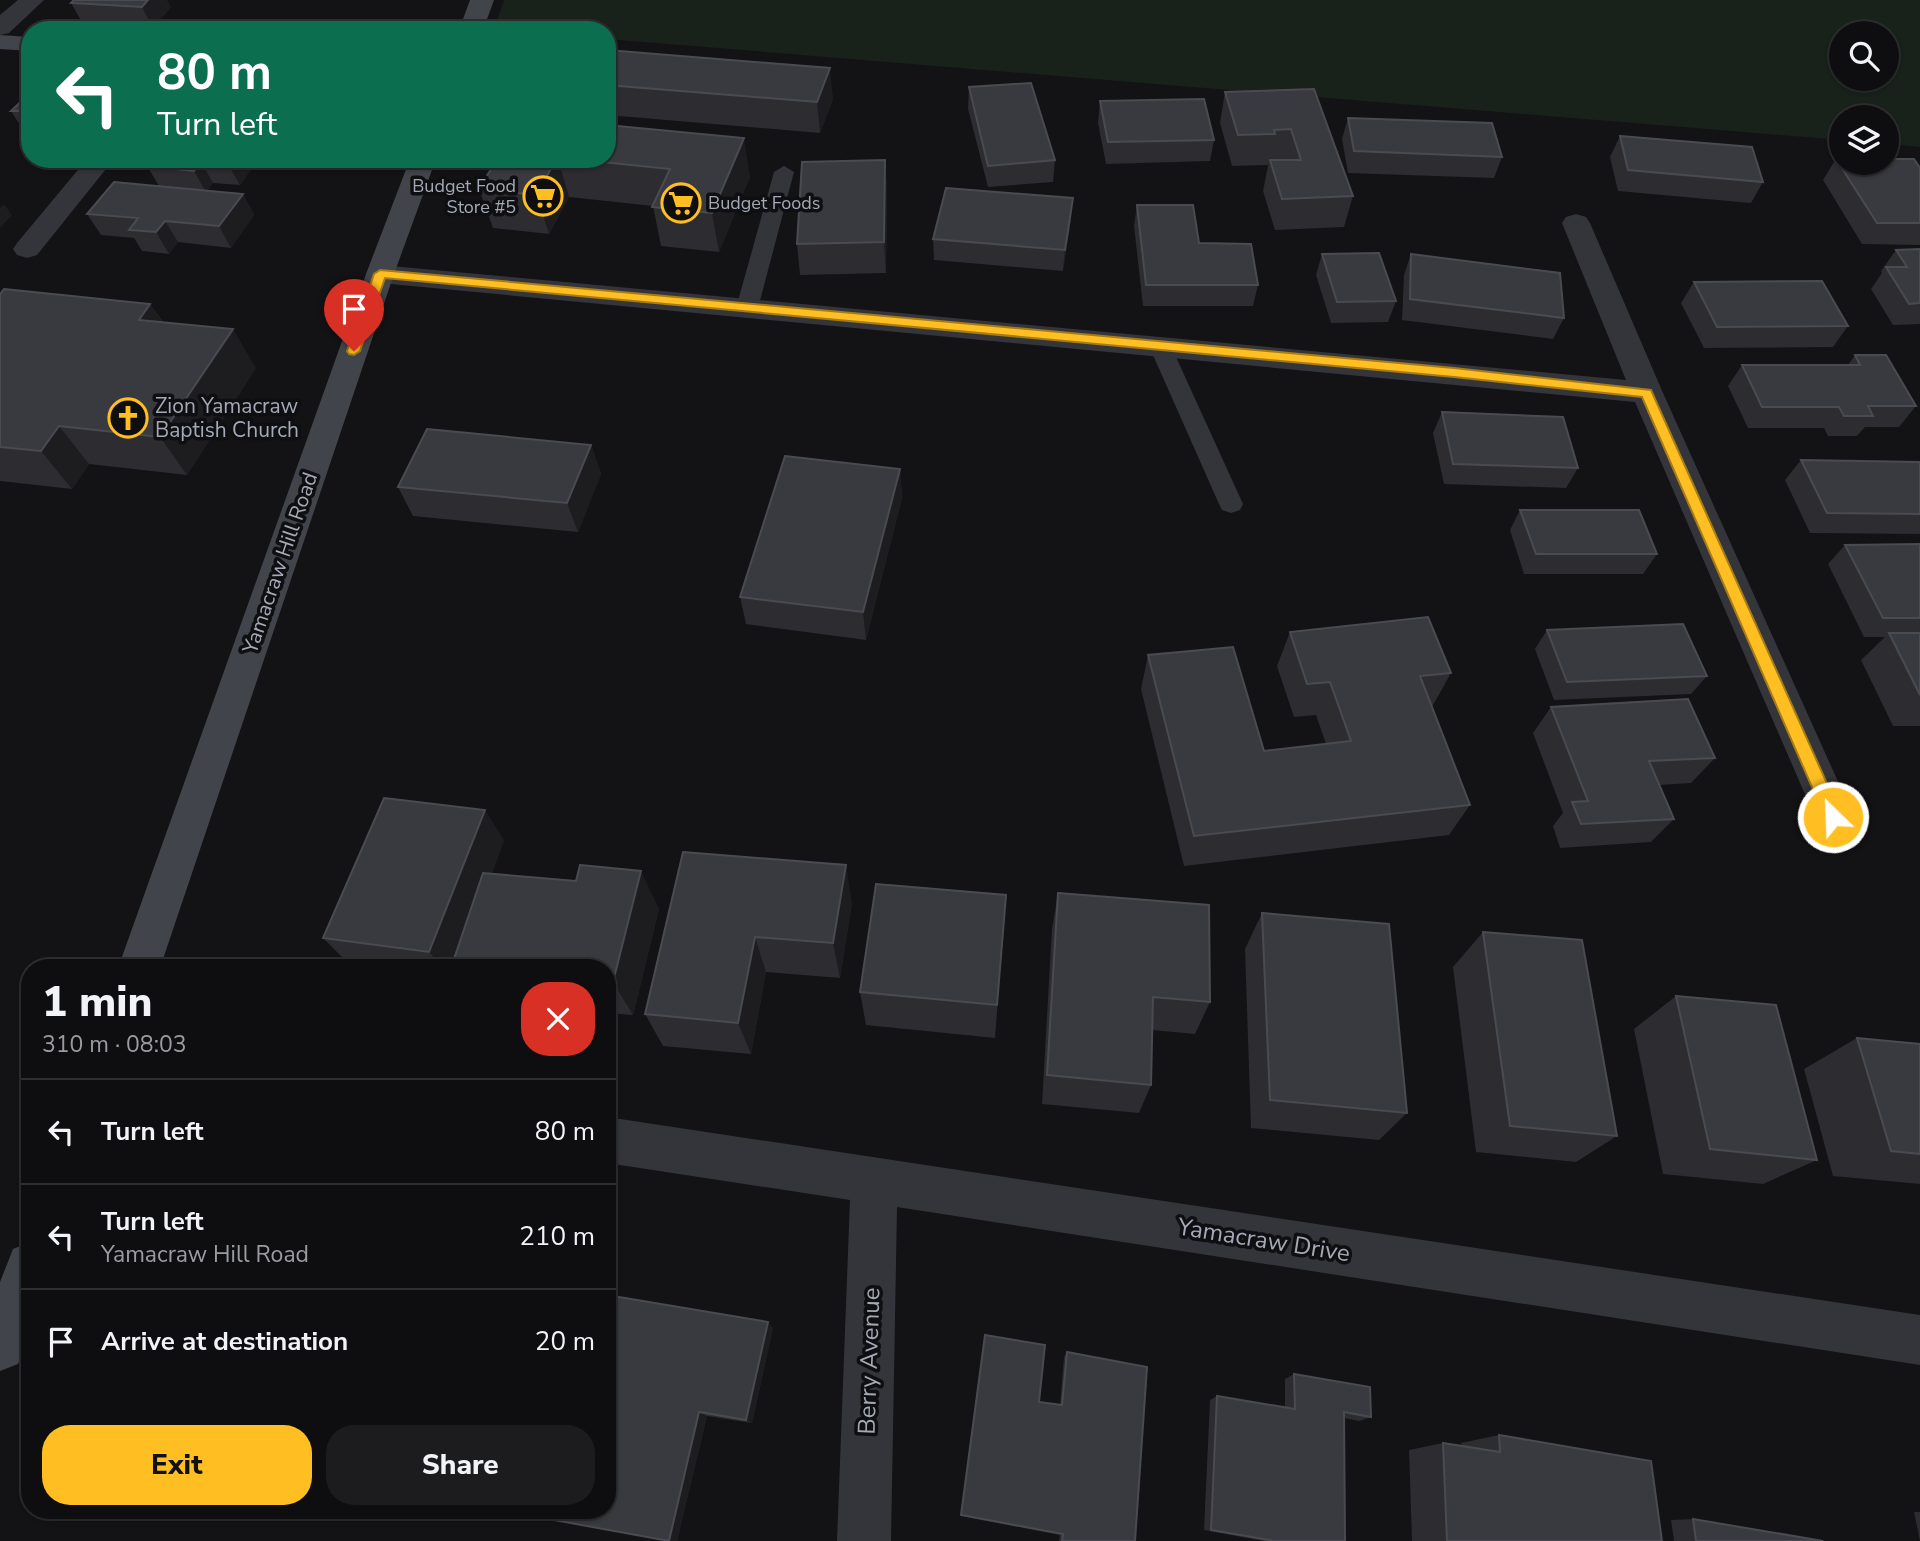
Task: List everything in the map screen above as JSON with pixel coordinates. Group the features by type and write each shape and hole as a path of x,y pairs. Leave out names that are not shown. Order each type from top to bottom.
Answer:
{"main road":[{"path":"474,21 482,0"},
{"path":"0,42 21,43"},
{"name":"Yamacraw Hill Road","path":"142,959 380,274 421,168"},
{"path":"2,1334 21,1288"}],"street":[{"path":"0,28 32,0"},
{"path":"27,249 94,168"},
{"path":"1576,223 1647,393 1833,817"},
{"path":"380,274 1647,393"},
{"name":"Yamacraw Drive","path":"616,1141 1920,1340"},
{"name":"Berry Avenue","path":"864,1541 874,1181"}],"lane":[{"path":"747,308 784,172"},
{"path":"1160,346 1231,504"}],"shaded area":[{"path":"504,0 1920,0 1920,147 1899,145 1899,105 1829,105 1829,139 616,40 616,21 497,21"}],"building":[{"path":"74,0 148,0 142,7 71,3"},
{"path":"616,51 830,68 817,102 616,86"},
{"path":"1031,83 1055,160 988,166 969,87"},
{"path":"1314,89 1353,196 1282,199 1270,160 1301,160 1291,129 1274,130 1275,134 1238,135 1225,92"},
{"path":"1204,99 1214,140 1108,142 1100,101"},
{"path":"21,102 21,111 11,111"},
{"path":"1348,118 1492,123 1502,157 1354,151"},
{"path":"616,126 744,138 712,213 652,207 670,169 616,163"},
{"path":"1620,136 1752,147 1763,182 1628,170"},
{"path":"1899,159 1914,159 1920,168 1920,223 1877,223 1846,175 1899,175"},
{"path":"885,160 884,242 797,244 802,162"},
{"path":"166,168 196,168 194,171"},
{"path":"492,168 551,168 537,195 479,189"},
{"path":"114,182 243,194 219,226 165,221 156,232 129,230 138,218 87,214"},
{"path":"946,188 1073,198 1065,250 933,239"},
{"path":"1137,205 1193,205 1199,243 1251,244 1258,285 1146,285"},
{"path":"1920,249 1920,303 1909,304 1886,267 1907,267 1896,250"},
{"path":"1379,253 1396,301 1337,302 1322,254"},
{"path":"1411,254 1560,273 1564,318 1410,299"},
{"path":"1822,281 1848,326 1717,327 1694,282"},
{"path":"4,289 150,304 139,320 233,329 160,437 59,426 41,451 0,447 0,294"},
{"path":"1855,355 1886,355 1916,406 1868,406 1873,416 1844,416 1839,407 1762,407 1742,365 1860,365"},
{"path":"1442,412 1563,417 1578,468 1453,464"},
{"path":"427,429 591,445 567,503 398,487"},
{"path":"785,456 900,469 863,612 740,597"},
{"path":"1801,460 1920,462 1920,514 1827,513"},
{"path":"1520,510 1639,510 1657,554 1536,554"},
{"path":"1920,544 1920,618 1883,618 1845,545"},
{"path":"1428,617 1451,673 1420,676 1470,805 1194,836 1148,655 1233,647 1264,751 1351,741 1330,682 1307,684 1290,632"},
{"path":"1683,624 1707,676 1567,682 1547,630"},
{"path":"1889,633 1920,633 1920,695"},
{"path":"1688,699 1715,758 1649,761 1674,819 1581,824 1572,802 1588,801 1551,707"},
{"path":"384,798 485,810 429,952 323,938"},
{"path":"683,852 846,865 833,943 755,937 738,1023 645,1014"},
{"path":"580,865 641,871 616,970 616,959 454,959 483,873 576,881"},
{"path":"876,884 1006,895 997,1005 860,992"},
{"path":"1058,893 1209,905 1210,1002 1153,997 1151,1085 1047,1075"},
{"path":"1262,913 1389,924 1407,1113 1270,1100"},
{"path":"1483,932 1582,940 1617,1136 1510,1126"},
{"path":"1676,996 1776,1005 1817,1160 1710,1149"},
{"path":"1857,1038 1920,1044 1920,1154 1891,1151"},
{"path":"616,1297 768,1322 746,1420 699,1412 669,1541 548,1519 616,1519"},
{"path":"985,1335 1045,1345 1039,1402 1062,1405 1067,1352 1147,1367 1135,1541 1062,1541 1063,1534 961,1515"},
{"path":"1294,1374 1370,1387 1371,1417 1344,1412 1345,1541 1275,1541 1211,1530 1217,1396 1295,1409"},
{"path":"1499,1435 1651,1461 1662,1541 1447,1541 1443,1443 1500,1452"},
{"path":"1693,1519 1823,1541 1696,1541"}],"place":[{"name":"Budget Food Store #5","path":"543,196"},
{"name":"Budget Foods","path":"681,203"},
{"name":"Zion Yamacraw Baptish Church","path":"128,418"}],"route":[{"path":"354,351 380,274 1647,393 1833,817"}]}
